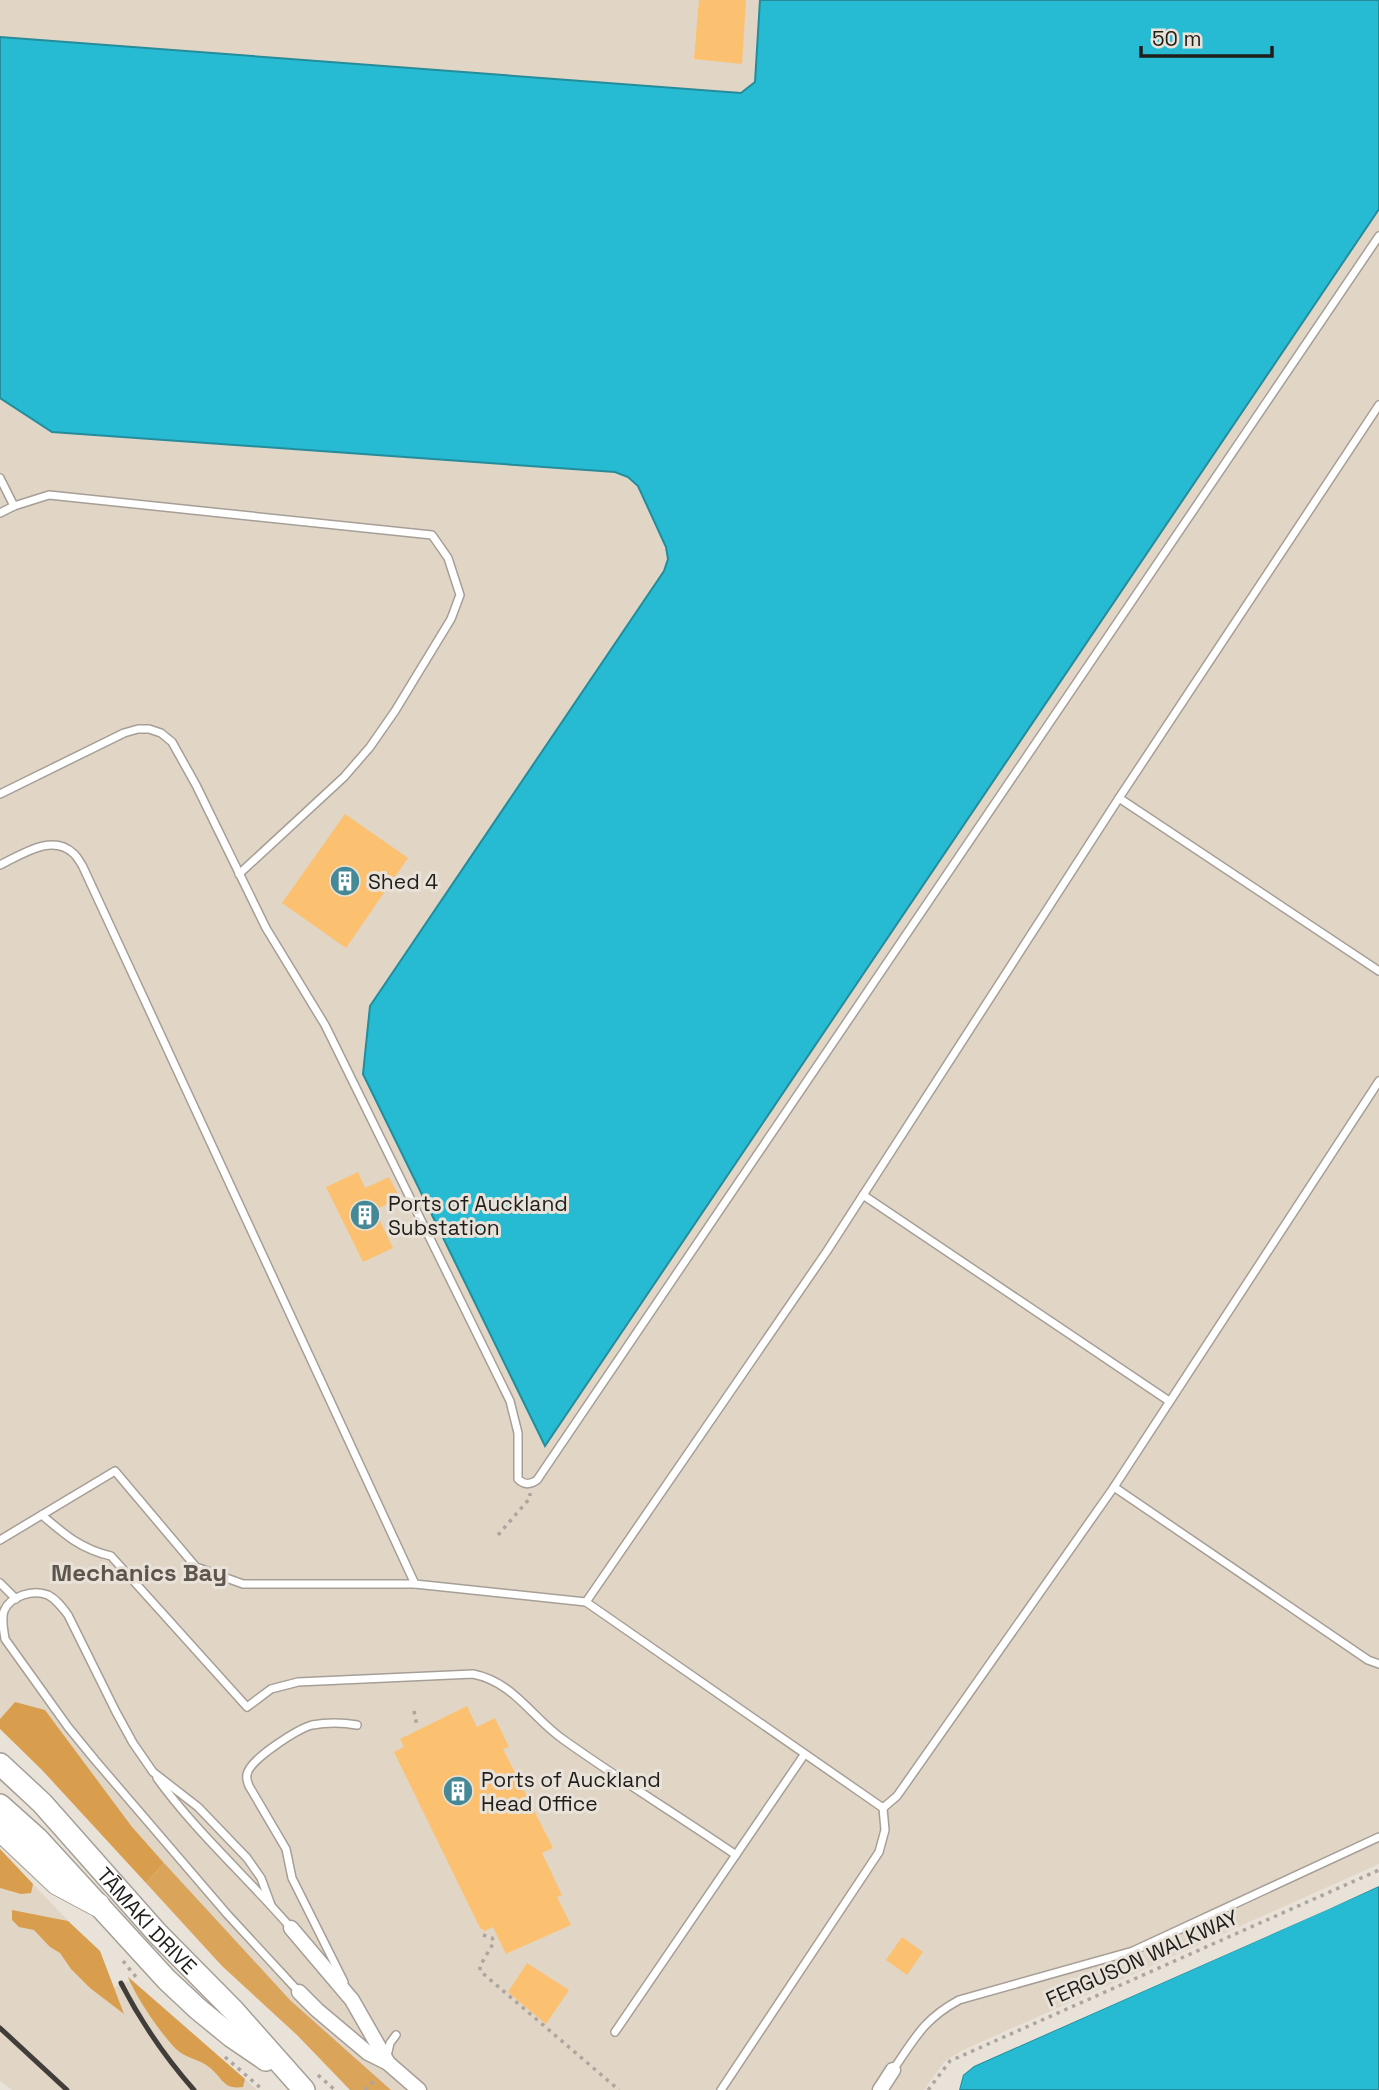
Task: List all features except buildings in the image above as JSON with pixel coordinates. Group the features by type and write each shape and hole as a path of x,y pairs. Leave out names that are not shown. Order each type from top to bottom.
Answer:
{"highway":[{"path":"0,1829 57,1883 98,1905"}],"main road":[{"name":"TĀMAKI DRIVE","path":"0,1764 42,1802 157,1933 234,2011 299,2085"},
{"name":"TĀMAKI DRIVE","path":"0,1805 38,1839 143,1955 198,2009 299,2085"}],"street":[{"path":"291,1928 352,2000 388,2063"},
{"path":"299,1992 368,2053 388,2063 419,2090"},
{"path":"880,2090 893,2070"}],"lane":[{"path":"0,794 124,733 149,729 161,733 172,743 265,928 324,1025 510,1401 518,1433 518,1479 530,1484 537,1480 1379,236"},
{"path":"586,1602 819,1262 1119,798 1379,405"},
{"path":"0,478 15,506"},
{"path":"0,513 48,495 432,535 448,558 460,595 451,619 394,711 370,747 344,777 239,874"},
{"path":"1119,798 1379,971"},
{"path":"0,865 41,845 55,845 72,851 83,867 415,1584"},
{"path":"883,1808 897,1796 1114,1487 1379,1081"},
{"path":"863,1195 1169,1401"},
{"path":"0,1540 115,1471 196,1567 243,1584 415,1584 586,1602 883,1808"},
{"path":"1114,1487 1368,1660 1379,1664"},
{"path":"42,1515 67,1537 90,1551 111,1556 247,1707 271,1689 298,1682 473,1674 489,1677 510,1691 561,1738 736,1854"},
{"path":"0,1583 16,1599"},
{"path":"291,1928 173,1800 127,1733 68,1615 58,1603 47,1594 35,1593 20,1596 11,1602 4,1611 5,1639 68,1727 227,1914 299,1992"},
{"path":"352,2000 292,1878 286,1849 249,1786 247,1775 251,1767 273,1747 309,1726 331,1722 357,1725"},
{"path":"615,2032 804,1755"},
{"path":"153,1772 198,1807 247,1858 261,1878 271,1905"},
{"path":"721,2090 879,1852 885,1830 883,1808"},
{"path":"893,2070 924,2025 940,2010 959,2000 1133,1951 1379,1837"},
{"path":"388,2063 390,2043 396,2035"}],"path":[{"path":"498,1535 530,1498 530,1484"},
{"path":"414,1711 417,1726"},
{"name":"FERGUSON WALKWAY","path":"928,2090 950,2061 1379,1870"},
{"path":"483,1935 492,1938 494,1942 480,1966 480,1971 619,2090"},
{"path":"368,2089 376,2079"}],"shaded area":[{"path":"0,0 760,0 755,82 742,93 0,37"},
{"path":"1379,209 1379,1864 961,2051 944,2062 924,2090 391,2090 290,2000 15,1702 0,1719 0,398 52,432 615,472 628,477 637,486 666,547 668,559 664,571 370,1007 363,1074 545,1445"},
{"path":"15,1702 45,1710 132,1827 164,1863 146,1883 42,1770 0,1729 0,1719"},
{"path":"0,1849 100,1951 114,1987 129,1981 128,1976 257,2090 12,2090 0,2081"},
{"path":"0,1849 33,1884 31,1893 21,1894 0,1888"},
{"path":"164,1863 290,2000 391,2090 350,2090 297,2035 222,1966 146,1883"},
{"path":"12,1910 68,1921 100,1951 124,2014 90,1988 60,1953 50,1947 34,1930 19,1927 12,1920"},
{"path":"128,1977 245,2079 243,2087 227,2085 209,2067 176,2049 149,2014"}],"water":[{"path":"760,0 1379,0 1379,209 545,1446 363,1074 370,1006 664,571 668,559 666,547 638,486 628,477 615,472 52,432 0,398 0,37 741,93 755,82"},
{"path":"1379,1886 1379,2090 959,2090 963,2075 974,2066"}],"pier":[{"path":"1379,1882 1379,1886 1329,1909 974,2066 963,2075 959,2090 955,2090 960,2073 972,2062"}],"railway":[{"path":"121,1983 154,2039 194,2090"},
{"path":"0,2028 67,2090"}],"place":[{"name":"Shed 4","path":"345,881"},
{"name":"Ports of Auckland Substation","path":"365,1215"},
{"name":"Ports of Auckland Head Office","path":"458,1791"}],"district":[{"name":"Mechanics Bay","path":"139,1572"}]}
